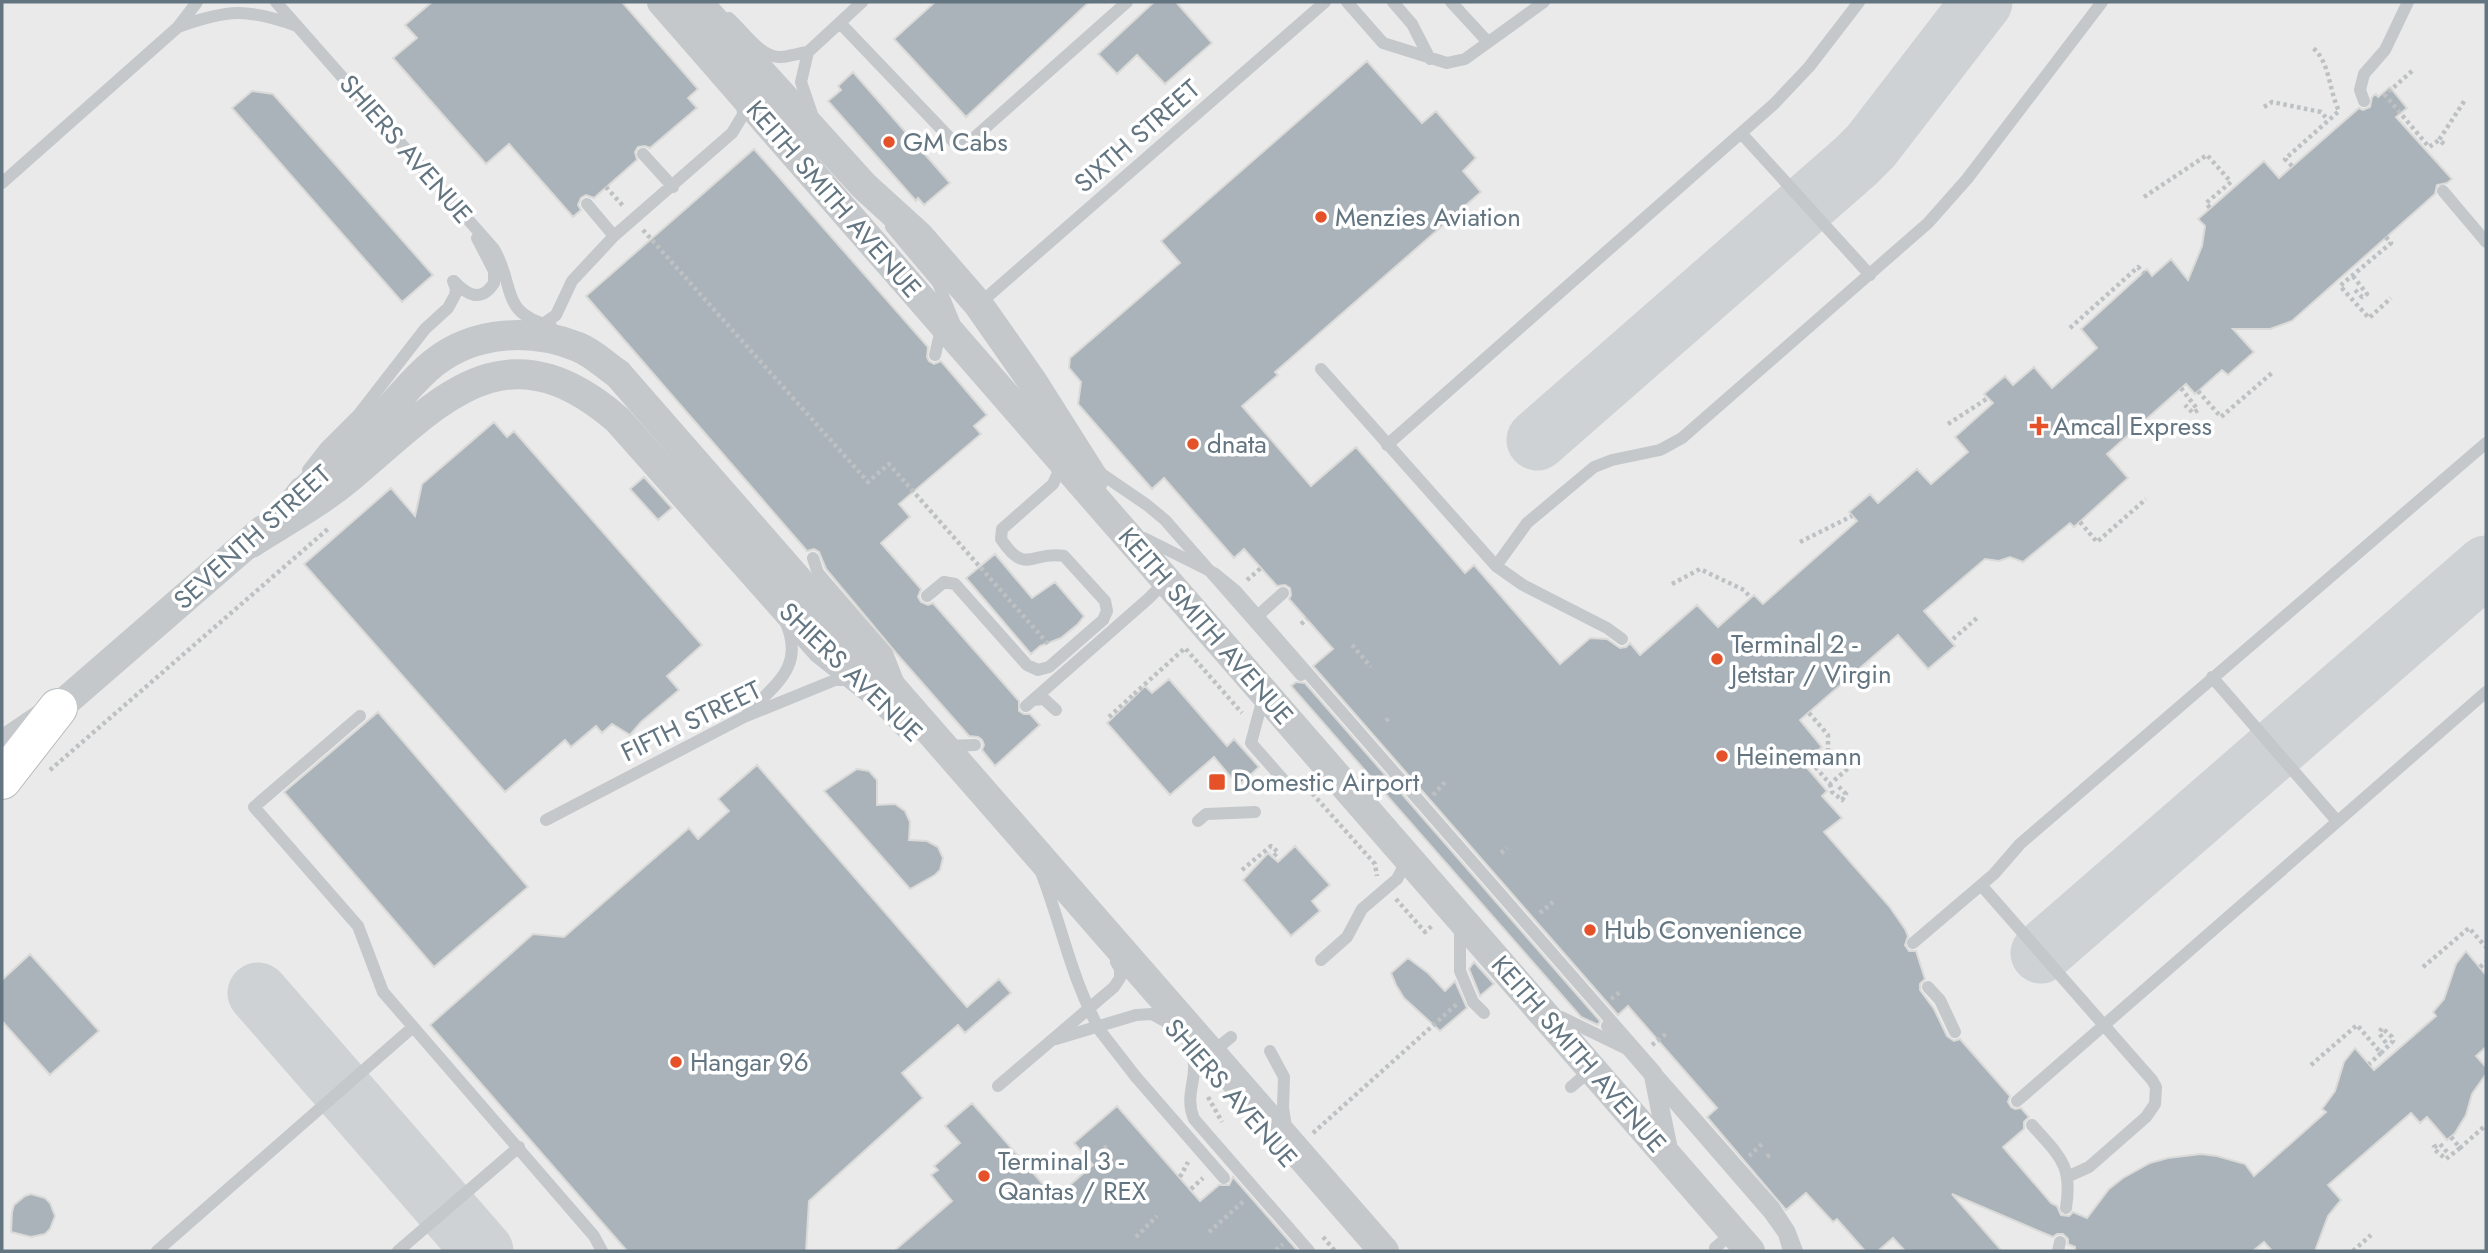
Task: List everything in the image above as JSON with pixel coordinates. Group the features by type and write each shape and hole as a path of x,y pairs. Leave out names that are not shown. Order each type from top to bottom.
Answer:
{"highway":[{"path":"2,780 58,708"}],"street":[{"name":"KEITH SMITH AVENUE","path":"662,2 1446,902 1755,1245"},
{"name":"KEITH SMITH AVENUE","path":"697,2 864,186 919,236 978,304 1032,381 1093,478 1600,1062 1668,1149"},
{"name":"SEVENTH STREET","path":"2,746 58,708 251,543 375,424 433,363 466,342 501,335 535,338 578,347 618,374"},
{"name":"SHIERS AVENUE","path":"251,543 347,480 427,411 467,385 495,375 528,374 545,377 580,390 618,420 822,650 883,698 921,739 1369,1251"},
{"name":"SHIERS AVENUE","path":"618,374 1022,837 1303,1143 1384,1251"}],"lane":[{"path":"2,183 178,27 197,2"},
{"name":"SHIERS AVENUE","path":"276,2 494,249 501,261 515,307 523,316 543,324"},
{"path":"708,2 756,45 779,57 808,51 862,2"},
{"path":"840,23 957,145 967,144 1127,2"},
{"name":"SIXTH STREET","path":"978,304 1325,2"},
{"path":"1347,2 1383,43 1447,63 1456,62 1544,2"},
{"path":"1451,2 1487,41"},
{"path":"1387,445 1774,104 1809,66 1859,2"},
{"path":"1496,566 1527,523 1567,487 1602,463 1660,450 1682,438 1928,223 1951,198 2102,2"},
{"path":"2364,101 2360,90 2361,82 2368,69 2385,50 2407,2"},
{"path":"1395,4 1412,24 1430,59"},
{"path":"178,27 208,16 237,12 265,15 298,26"},
{"path":"808,51 801,82 821,138"},
{"path":"543,324 555,315 572,281 614,236 732,133 739,124 743,107 740,91"},
{"path":"1741,133 1870,275"},
{"path":"643,154 673,187"},
{"path":"864,186 889,225 938,283 967,359 1058,467 1053,484 1002,529 1000,535 1003,542 1022,561 1064,556 1107,606 1103,620 1060,658 1044,670 1038,670 1027,665 955,583 944,582 928,596"},
{"path":"2443,191 2486,242"},
{"path":"587,204 614,236"},
{"path":"251,543 326,447 344,431 425,329 448,308 456,295 453,281 465,293 473,296 482,295 494,283 494,271 489,260 457,207"},
{"path":"935,355 947,301"},
{"path":"543,324 578,336 601,354 618,374"},
{"name":"SEVENTH STREET","path":"501,335 525,332 543,324"},
{"path":"1321,369 1496,566 1523,585 1607,628 1622,639"},
{"path":"1025,418 1165,520 1301,675"},
{"path":"1913,943 1981,885 2020,844 2486,443"},
{"path":"1056,710 1044,699 1030,703 1157,590 1163,572 1151,546"},
{"path":"1151,546 1214,573 1236,591 1642,1057 1653,1074 1769,1213 1784,1234 1789,1251"},
{"path":"813,558 818,573 887,653 909,707"},
{"path":"744,717 785,675 792,656 789,631 769,592"},
{"path":"1253,620 1283,593"},
{"path":"822,650 840,658 854,657 880,636"},
{"path":"2212,677 2337,821"},
{"name":"FIFTH STREET","path":"546,820 744,717 835,680 861,682"},
{"path":"1268,680 1251,743 1287,784"},
{"path":"2017,1101 2486,692"},
{"path":"360,716 254,807 358,926 383,992 519,1147 594,1236 602,1251"},
{"path":"921,739 955,747 975,744"},
{"path":"1198,821 1206,814 1255,812"},
{"path":"1321,960 1347,937 1362,909 1403,871 1408,854 1402,834"},
{"path":"1022,837 1042,873 1080,993 1101,1032 1224,1178"},
{"path":"1981,885 2152,1080 2155,1087 2155,1104 2146,1117 2089,1167 2069,1176"},
{"path":"1446,902 1460,928 1461,971 1467,1001 1484,1013"},
{"path":"998,1086 1118,982 1121,973 1116,962"},
{"path":"1928,987 1940,1000 1955,1032"},
{"path":"1051,1040 1136,1015 1152,1014 1184,1040 1209,1054 1231,1037"},
{"path":"1561,1017 1642,1057"},
{"path":"1607,1026 1774,1207 1789,1230 1797,1251"},
{"path":"157,1251 413,1027"},
{"path":"1184,1040 1196,1063 1189,1101 1194,1118 1309,1251"},
{"path":"1270,1051 1284,1077 1284,1120 1303,1143"},
{"path":"1571,1087 1600,1062"},
{"path":"1653,1074 1668,1149"},
{"path":"2032,1125 2056,1153 2069,1176 2066,1208"},
{"path":"398,1251 519,1147"},
{"path":"1715,1248 1755,1245"}],"path":[{"path":"2292,166 2285,159 2339,111 2322,55 2313,48"},
{"path":"2412,71 2385,95 2429,147 2441,142 2465,100"},
{"path":"2264,107 2272,102 2284,104 2322,113 2328,120"},
{"path":"2144,197 2207,155 2231,182 2206,203 2210,208"},
{"path":"606,187 868,482 889,464 1060,658"},
{"path":"2386,237 2391,243 2340,286 2369,318 2391,298"},
{"path":"2070,328 2138,267 2144,273"},
{"path":"2353,275 2367,294 2362,297 2353,288"},
{"path":"2198,391 2221,416 2273,372"},
{"path":"2181,388 2198,410 2193,413 2185,405"},
{"path":"1948,424 1988,398"},
{"path":"2080,522 2097,541 2146,499"},
{"path":"1800,542 1852,516"},
{"path":"43,776 336,521"},
{"path":"1672,583 1700,569 1744,590 1751,598"},
{"path":"1953,639 1977,618"},
{"path":"1301,624 1307,620"},
{"path":"1352,645 1371,667"},
{"path":"1109,717 1135,695"},
{"path":"1809,713 1828,735 1828,750 1812,763 1830,784 1832,792 1842,800 1846,794 1838,786"},
{"path":"1386,721 1391,716"},
{"path":"1830,784 1852,765"},
{"path":"1242,870 1271,846 1278,852 1273,857"},
{"path":"1501,853 1507,848"},
{"path":"2423,967 2469,928 2486,947"},
{"path":"2480,967 2486,962"},
{"path":"1303,1143 1404,1051 1467,1001"},
{"path":"2311,1065 2357,1025 2381,1053"},
{"path":"2369,1063 2393,1041 2382,1028 2379,1033 2386,1043"},
{"path":"1404,1051 1409,1056"},
{"path":"1217,1089 1208,1097 1220,1120"},
{"path":"2447,1152 2440,1144 2434,1147 2446,1159 2486,1125"},
{"path":"2451,1137 2460,1148"},
{"path":"1209,1232 1256,1191"},
{"path":"1136,1237 1157,1216"},
{"path":"2353,1251 2371,1235"}],"shaded area":[{"path":"2,2 2486,2 2486,1251 2,1251"}],"building":[{"path":"432,2 622,2 698,89 688,98 697,108 650,148 638,147 635,152 637,160 594,198 586,195 581,198 578,205 581,210 573,217 509,144 486,164 393,58 417,38 405,25"},
{"path":"935,2 1089,2 966,117 894,39"},
{"path":"1154,2 1176,2 1212,43 1165,84 1137,55 1117,74 1098,54"},
{"name":"Terminal 2 - Jetstar / Virgin","path":"1367,61 1422,123 1436,111 1476,158 1463,171 1481,192 1275,372 1278,375 1242,406 1311,486 1356,447 1465,573 1474,565 1560,664 1590,638 1607,639 1620,648 1630,643 1640,655 1697,605 1718,627 1754,595 1763,604 1857,521 1849,512 1870,494 1878,503 1917,469 1931,484 1968,452 1955,437 1993,403 1984,394 2005,376 2013,385 2034,367 2052,388 2097,348 2081,329 2147,269 2152,276 2171,259 2188,280 2202,246 2205,226 2198,219 2264,161 2279,178 2359,108 2363,110 2370,107 2372,97 2376,94 2378,97 2390,87 2407,108 2396,117 2452,179 2437,185 2435,194 2292,321 2270,329 2233,329 2254,352 2228,375 2222,370 2195,394 2186,384 2107,454 2128,478 2074,527 2070,523 2023,562 2010,557 1999,561 1985,559 1924,611 1955,646 1928,669 1898,635 1800,720 1822,747 1803,763 1827,791 1822,796 1842,818 1824,832 1889,906 1905,929 1908,936 1905,945 1909,951 1916,951 1925,979 1920,984 1920,990 1934,1009 1947,1036 1954,1041 1960,1039 2010,1096 2008,1102 2011,1107 2021,1108 2029,1117 2024,1122 2024,1129 2003,1147 2051,1203 2057,1206 2061,1215 2069,1216 2073,1212 2087,1218 2109,1189 2123,1178 2150,1163 2168,1158 2201,1154 2217,1156 2245,1164 2254,1176 2326,1112 2322,1109 2335,1091 2344,1062 2355,1048 2374,1070 2436,1016 2433,1012 2444,999 2456,964 2466,951 2486,975 2486,1047 2476,1056 2486,1067 2486,1074 2472,1094 2466,1115 2455,1133 2447,1140 2427,1117 2420,1123 2411,1113 2328,1185 2341,1200 2328,1216 2315,1251 2272,1251 2264,1242 2253,1251 2075,1251 2075,1247 2068,1244 2068,1239 2063,1234 2053,1237 1952,1194 2002,1251 1905,1251 1893,1238 1878,1251 1865,1251 1837,1219 1833,1222 1806,1193 1786,1210 1707,1117 1717,1108 1628,1006 1618,1015 1313,666 1333,649 1289,599 1290,588 1285,585 1277,586 1244,549 1234,558 1164,478 1152,489 1078,404 1081,382 1069,368 1070,358 1180,263 1161,241"},
{"name":"GM Cabs","path":"853,72 950,183 924,205 918,198 916,201 828,101 841,90 838,86"},
{"path":"252,91 273,94 433,275 402,302 232,108"},
{"path":"754,149 928,347 929,361 934,364 941,361 987,415 974,426 981,434 899,504 910,517 881,543 921,589 918,597 921,602 928,605 933,603 1019,701 1019,711 1030,714 1040,725 995,766 982,750 982,740 969,736 896,653 826,569 819,552 814,549 807,551 586,296"},
{"path":"494,422 507,437 514,431 702,645 667,676 679,690 641,722 630,735 612,724 602,733 596,726 571,747 565,740 505,792 304,564 391,488 415,516 422,484"},
{"path":"644,477 672,508 658,520 630,489"},
{"path":"995,554 1032,598 1055,582 1084,616 1078,624 1061,638 1040,646 1031,654 966,578"},
{"path":"1169,679 1227,746 1234,739 1259,767 1238,786 1214,757 1170,795 1107,723 1145,686 1152,693"},
{"path":"1296,682 1305,683 1600,1021 1598,1025 1581,1017 1291,686"},
{"path":"378,712 528,887 434,967 284,792"},
{"name":"Hangar 96","path":"757,765 967,1007 999,979 1011,993 965,1033 958,1025 902,1073 923,1098 809,1201 806,1251 627,1251 430,1025 533,934 564,937 689,828 698,839 729,811 718,799"},
{"path":"857,769 869,771 877,780 877,805 895,804 905,811 910,822 909,840 927,841 938,847 943,858 940,870 935,875 910,889 824,791"},
{"path":"1295,846 1330,885 1312,901 1320,911 1291,936 1243,880 1268,853 1278,862"},
{"path":"30,954 99,1031 50,1075 2,1021 2,980"},
{"path":"1408,958 1428,973 1445,991 1455,981 1467,1008 1440,1031 1404,998 1396,985 1391,973"},
{"path":"1474,962 1494,984 1480,996 1469,969"},
{"name":"Terminal 3 - Qantas / REX","path":"972,1103 1055,1198 1093,1165 1074,1143 1117,1106 1200,1201 1219,1185 1229,1185 1233,1177 1298,1251 894,1251 952,1201 931,1175 938,1170 934,1166 960,1143 945,1126"},
{"path":"31,1194 45,1198 55,1216 45,1234 31,1237 11,1232 14,1205"}],"taxiway":[{"path":"1537,440 1856,161 1871,146 1982,2"},
{"path":"2041,953 2486,566"},
{"path":"258,993 483,1251"}],"place":[{"name":"GM Cabs","path":"889,142"},
{"name":"Menzies Aviation","path":"1321,217"},
{"name":"Amcal Express","path":"2039,426"},
{"name":"dnata","path":"1193,444"},
{"name":"Terminal 2 - Jetstar / Virgin","path":"1717,659"},
{"name":"Heinemann","path":"1722,756"},
{"name":"Domestic Airport","path":"1217,782"},
{"name":"Hub Convenience","path":"1590,930"},
{"name":"Hangar 96","path":"676,1062"},
{"name":"Terminal 3 - Qantas / REX","path":"984,1176"}]}
